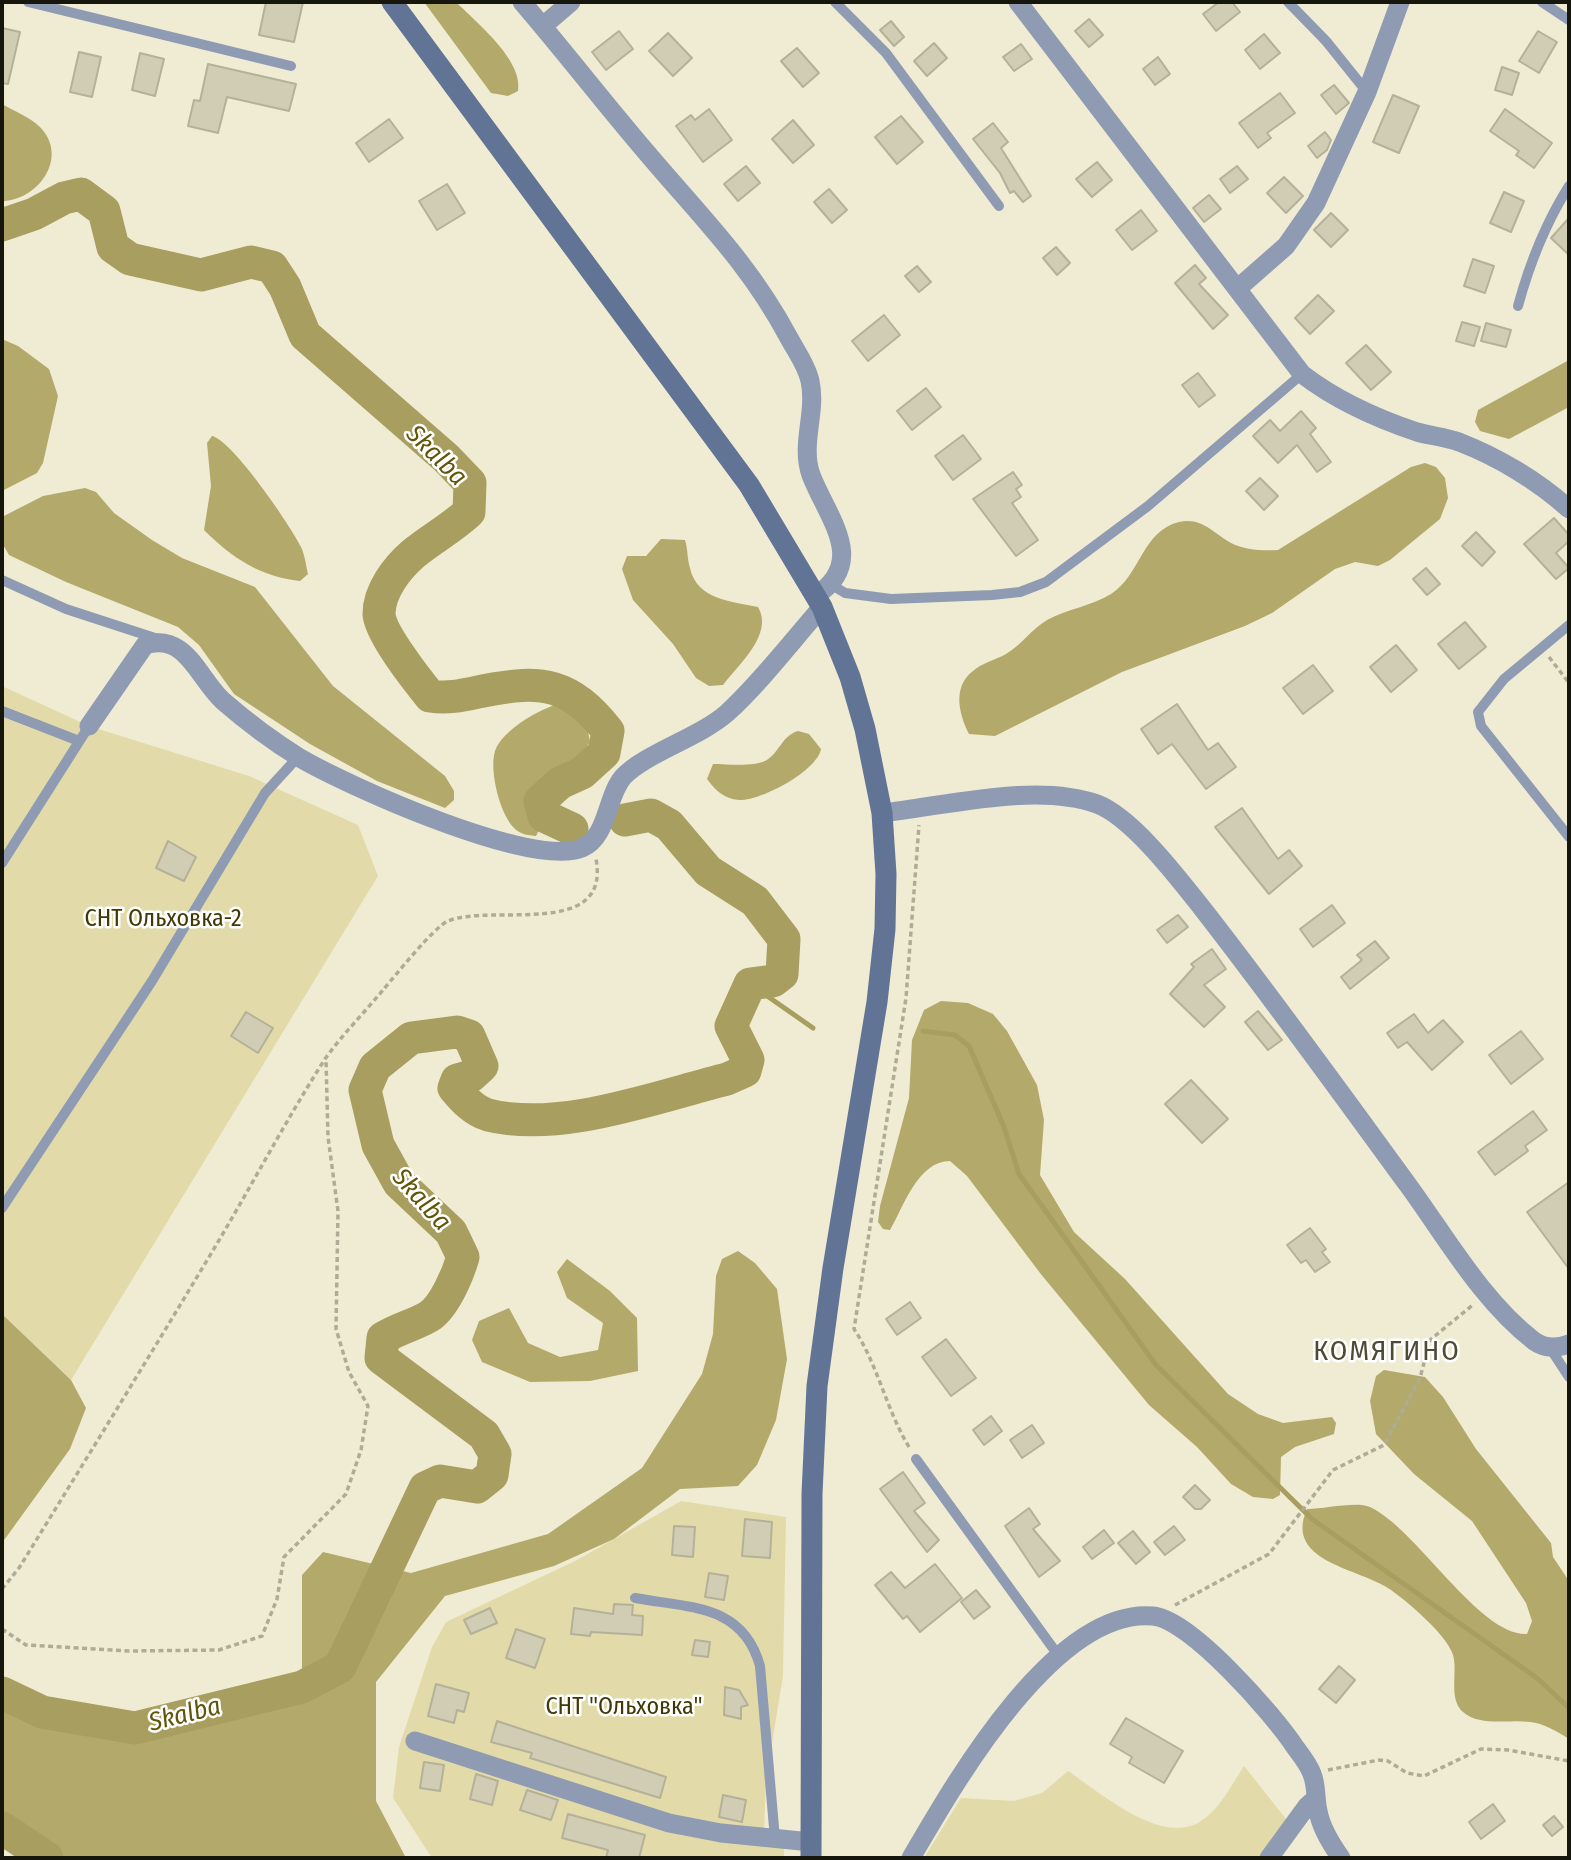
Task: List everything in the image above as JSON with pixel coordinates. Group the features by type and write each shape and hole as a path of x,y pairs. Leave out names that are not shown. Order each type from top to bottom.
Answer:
{"street":[{"path":"392,2 749,485 823,596 865,729 882,813 886,874 878,990 833,1268 817,1386 812,1494 811,1850 775,1839 669,1823 415,1741"},
{"path":"84,734 145,645 159,640 174,643 222,700 298,757 356,788 493,838 557,853 582,849 596,839 609,804 625,775 727,713 823,596 842,556 841,540 811,475 806,452 811,395 810,380 804,366 774,310 719,233 648,155 522,2"},
{"path":"543,26 571,2"},
{"path":"1018,2 1302,374 1327,393 1367,413 1419,433 1457,441 1498,459 1569,509"},
{"path":"1237,289 1286,246 1316,203 1367,92 1400,2"},
{"path":"882,813 989,799 1041,796 1099,805 1116,816 1173,872 1269,994 1487,1293 1536,1343 1560,1346"},
{"path":"911,1858 978,1746 1044,1667 1059,1655 1119,1620 1155,1616 1198,1640 1244,1686 1293,1744 1312,1773 1323,1827 1341,1858"},
{"path":"1269,1858 1307,1806 1316,1798"}],"lane":[{"path":"28,2 291,66"},
{"path":"835,2 887,53 999,206"},
{"path":"1288,2 1326,41 1367,92"},
{"path":"1542,2 1569,20"},
{"path":"1518,306 1531,260 1552,212 1569,186"},
{"path":"823,596 845,593 891,599 992,595 1020,592 1046,582 1148,506 1302,374"},
{"path":"2,580 66,609 159,640"},
{"path":"1569,625 1504,679 1478,712 1481,726 1569,837"},
{"path":"2,711 84,734 2,863"},
{"path":"2,1208 152,981 265,793 298,757"},
{"path":"1560,1346 1569,1377"},
{"path":"916,1459 1059,1655"},
{"path":"635,1598 723,1616 743,1629 754,1643 760,1666 775,1839"}],"path":[{"path":"1541,648 1569,683"},
{"path":"916,1459 895,1424 871,1354 854,1329 906,998 920,809"},
{"path":"2,1589 19,1568 130,1389 326,1058 401,968 448,921 499,915 559,913 590,897 598,869 596,839"},
{"path":"2,1629 26,1645 128,1651 219,1650 262,1636 277,1599 284,1557 346,1494 362,1450 368,1406 349,1372 337,1329 338,1211 328,1138 326,1058"},
{"path":"1155,1616 1269,1554 1333,1470 1384,1445 1420,1378 1430,1340 1487,1293"},
{"path":"1312,1773 1379,1760 1388,1761 1407,1773 1424,1776 1481,1749 1508,1750 1569,1761"}],"green space":[{"name":"СНТ Ольховка-2","path":"2,686 89,726 249,776 358,825 378,876 71,1380 2,1314"},
{"name":"СНТ \"Ольховка\"","path":"681,1501 786,1517 783,1676 766,1780 764,1831 784,1846 784,1858 432,1858 393,1798 399,1747 432,1647 446,1622 577,1560"},
{"path":"1244,1766 1290,1824 1263,1858 924,1858 961,1798 1014,1801 1042,1793 1068,1771 1132,1814 1168,1827 1185,1827 1201,1821 1214,1810"}],"shaded area":[{"path":"424,2 456,2 506,55 518,79 518,91 508,96 491,93"},
{"path":"2,104 40,127 52,152 45,176 37,186 27,194 2,201"},
{"path":"2,339 18,346 49,369 58,396 43,463 37,473 2,491"},
{"path":"1569,360 1569,407 1509,439 1480,431 1475,422 1478,410"},
{"path":"212,436 221,441 246,467 295,536 308,574 300,581 272,575 248,564 225,549 204,530 211,486 207,443"},
{"path":"1425,463 1436,467 1445,478 1448,498 1440,519 1390,560 1378,566 1355,562 1335,569 1272,613 1245,626 1122,672 995,736 969,734 959,701 966,677 980,666 1011,650 1047,620 1111,594 1129,576 1149,544 1167,527 1179,522 1194,522 1236,545 1278,550 1411,467"},
{"path":"85,488 96,492 114,513 182,558 255,587 333,686 445,776 454,791 454,800 445,808 377,781 310,744 234,694 199,645 178,627 66,582 9,555 2,543 2,517 43,496"},
{"path":"661,539 685,540 694,579 707,593 758,607 762,628 758,638 723,685 709,686 696,678 673,644 633,600 622,569 627,556 646,556"},
{"path":"555,705 570,708 580,715 587,727 590,742 573,766 539,785 531,798 530,808 541,826 536,836 525,834 515,829 500,803 493,770 495,751 512,729"},
{"path":"798,731 809,734 821,749 810,766 774,790 761,796 739,800 720,793 707,779 713,764 747,765 765,761 792,733"},
{"path":"941,1001 968,1003 993,1014 1007,1031 1037,1085 1044,1120 1040,1175 1074,1232 1125,1279 1228,1394 1258,1414 1283,1423 1332,1417 1336,1423 1334,1434 1295,1447 1281,1457 1280,1495 1273,1499 1253,1497 1231,1484 1197,1447 1149,1405 1040,1273 967,1176 950,1161 929,1168 913,1186 890,1230 883,1229 878,1222 909,1098 912,1040 924,1010"},
{"path":"738,1251 755,1263 777,1289 787,1359 776,1420 757,1465 738,1486 680,1489 614,1539 554,1566 445,1596 376,1682 376,1801 406,1858 47,1858 2,1828 2,1693 42,1712 135,1728 302,1687 302,1575 323,1552 411,1573 548,1534 642,1468 702,1374 713,1334 716,1276 722,1259"},
{"path":"567,1259 610,1291 637,1318 638,1371 590,1381 530,1382 482,1362 472,1340 479,1321 509,1308 528,1343 560,1357 598,1350 603,1323 567,1298 557,1272"},
{"path":"2,1314 71,1380 86,1408 70,1449 2,1543"},
{"path":"1384,1370 1425,1377 1443,1397 1476,1449 1551,1543 1553,1557 1569,1581 1569,1739 1535,1723 1486,1721 1470,1717 1463,1712 1456,1700 1453,1655 1435,1629 1391,1590 1329,1562 1315,1553 1306,1541 1302,1527 1307,1509 1349,1505 1370,1507 1408,1536 1489,1618 1508,1630 1527,1634 1532,1621 1526,1603 1472,1521 1414,1474 1376,1434 1370,1401 1376,1376"}],"building":[{"path":"266,2 303,2 294,42 259,35"},
{"path":"1219,2 1232,2 1240,12 1216,31 1203,14"},
{"path":"1089,19 1103,35 1089,47 1075,31"},
{"path":"891,21 904,37 894,46 880,30"},
{"path":"2,28 20,32 8,84 2,83"},
{"path":"619,31 633,49 606,70 592,52"},
{"path":"1538,31 1557,42 1539,73 1519,61"},
{"path":"668,33 692,58 673,76 649,51"},
{"path":"1264,34 1280,53 1260,69 1245,50"},
{"path":"934,43 947,58 927,76 914,61"},
{"path":"1021,44 1032,59 1014,71 1003,57"},
{"path":"797,48 819,73 803,87 781,61"},
{"path":"79,52 101,57 92,97 70,92"},
{"path":"140,53 164,59 155,96 132,90"},
{"path":"1158,57 1170,74 1155,85 1143,69"},
{"path":"208,64 296,84 289,111 227,97 218,133 188,126 194,100 200,101"},
{"path":"1502,67 1519,73 1512,95 1495,90"},
{"path":"1334,85 1349,103 1336,114 1321,95"},
{"path":"1280,93 1295,113 1267,133 1271,138 1258,148 1239,123"},
{"path":"1393,95 1419,106 1399,153 1373,142"},
{"path":"709,109 732,140 703,162 676,126 691,115 695,120"},
{"path":"1505,109 1552,143 1534,168 1516,155 1519,151 1490,131"},
{"path":"901,116 923,142 897,164 875,137"},
{"path":"389,119 403,138 369,162 356,143"},
{"path":"793,120 814,145 793,163 772,139"},
{"path":"993,123 1008,142 1001,148 1031,196 1023,202 1014,191 1010,193 1000,173 973,139"},
{"path":"1325,132 1331,140 1327,150 1317,158 1308,146"},
{"path":"1097,162 1112,180 1092,197 1076,179"},
{"path":"746,166 760,183 738,201 724,184"},
{"path":"1237,166 1248,179 1230,193 1220,179"},
{"path":"1284,177 1303,196 1286,213 1267,193"},
{"path":"447,184 465,213 437,230 419,201"},
{"path":"829,189 847,210 832,223 814,202"},
{"path":"1504,192 1524,201 1511,232 1490,223"},
{"path":"1209,195 1221,209 1204,222 1193,208"},
{"path":"1141,210 1157,231 1132,250 1116,230"},
{"path":"1331,213 1348,230 1331,247 1314,230"},
{"path":"1569,218 1569,255 1551,238"},
{"path":"1056,247 1070,263 1057,275 1043,258"},
{"path":"1473,259 1494,266 1485,293 1464,286"},
{"path":"1195,265 1206,278 1199,284 1228,315 1213,329 1175,283"},
{"path":"917,266 931,282 919,292 905,276"},
{"path":"1318,295 1334,311 1310,334 1295,318"},
{"path":"884,315 900,335 868,361 852,341"},
{"path":"1462,322 1480,327 1474,346 1456,341"},
{"path":"1486,323 1511,330 1506,347 1481,341"},
{"path":"1366,345 1391,372 1371,390 1346,363"},
{"path":"1198,373 1215,395 1199,407 1182,385"},
{"path":"926,388 941,407 912,430 897,411"},
{"path":"1301,411 1316,428 1310,434 1331,462 1317,472 1297,445 1278,463 1253,436 1270,420 1280,431"},
{"path":"963,435 981,459 953,480 935,456"},
{"path":"1013,472 1022,485 1016,489 1021,497 1012,503 1038,540 1016,556 973,499"},
{"path":"1260,478 1278,496 1264,510 1246,491"},
{"path":"1554,518 1569,535 1569,541 1556,553 1569,568 1556,579 1524,544"},
{"path":"1476,532 1495,552 1482,566 1462,546"},
{"path":"1426,568 1440,584 1427,595 1413,579"},
{"path":"1465,622 1486,647 1459,669 1438,644"},
{"path":"1396,645 1417,670 1391,692 1370,667"},
{"path":"1313,665 1333,691 1303,714 1283,688"},
{"path":"1177,704 1208,750 1218,743 1236,767 1206,789 1172,744 1158,754 1141,729"},
{"path":"1242,808 1278,859 1289,850 1302,866 1269,894 1215,827"},
{"path":"168,841 196,857 184,881 156,868"},
{"path":"1332,905 1345,923 1313,947 1300,929"},
{"path":"1178,915 1188,927 1167,943 1157,930"},
{"path":"1375,941 1389,958 1350,989 1341,977 1362,960 1357,955"},
{"path":"1212,949 1226,969 1204,985 1225,1007 1204,1027 1170,994 1194,967 1191,964"},
{"path":"1258,1011 1282,1040 1268,1050 1245,1022"},
{"path":"246,1012 273,1028 258,1053 231,1036"},
{"path":"1414,1014 1428,1033 1443,1020 1463,1042 1432,1070 1407,1042 1398,1048 1387,1033"},
{"path":"1521,1031 1543,1059 1511,1084 1489,1055"},
{"path":"1191,1080 1228,1119 1202,1143 1165,1104"},
{"path":"1533,1111 1547,1130 1525,1146 1528,1151 1495,1175 1478,1152"},
{"path":"1569,1182 1569,1269 1527,1212"},
{"path":"1310,1228 1326,1249 1322,1252 1330,1262 1315,1272 1306,1260 1301,1263 1287,1245"},
{"path":"910,1302 921,1318 897,1335 886,1319"},
{"path":"946,1339 976,1378 951,1396 922,1357"},
{"path":"991,1416 1002,1431 984,1445 973,1430"},
{"path":"1032,1425 1044,1443 1022,1458 1010,1440"},
{"path":"903,1472 925,1503 914,1511 939,1540 927,1552 880,1489"},
{"path":"1195,1485 1210,1500 1201,1509 1195,1509 1183,1497"},
{"path":"1029,1508 1040,1524 1033,1529 1060,1561 1039,1577 1005,1526"},
{"path":"745,1519 772,1522 770,1558 742,1556"},
{"path":"674,1526 695,1527 693,1557 672,1555"},
{"path":"1174,1526 1185,1540 1165,1555 1154,1542"},
{"path":"1104,1530 1114,1543 1092,1559 1083,1547"},
{"path":"1133,1531 1150,1552 1136,1564 1118,1543"},
{"path":"935,1564 962,1598 920,1632 907,1616 903,1619 875,1585 891,1572 905,1588"},
{"path":"709,1573 728,1576 724,1600 705,1597"},
{"path":"976,1590 990,1607 974,1619 961,1602"},
{"path":"614,1604 633,1605 632,1615 643,1616 642,1635 591,1632 590,1636 571,1634 574,1608 613,1614"},
{"path":"490,1608 497,1623 471,1634 464,1620"},
{"path":"516,1629 545,1639 535,1668 506,1658"},
{"path":"695,1640 710,1642 708,1657 692,1655"},
{"path":"1339,1666 1355,1680 1336,1703 1319,1689"},
{"path":"436,1684 469,1693 464,1712 457,1710 454,1723 428,1716"},
{"path":"725,1687 739,1690 748,1705 741,1707 741,1719 724,1715"},
{"path":"1126,1718 1183,1751 1164,1783 1129,1763 1132,1757 1110,1744"},
{"path":"497,1721 666,1777 660,1798 530,1758 532,1753 491,1742"},
{"path":"424,1762 444,1765 440,1791 420,1788"},
{"path":"476,1774 498,1781 492,1805 470,1799"},
{"path":"527,1790 558,1800 551,1820 520,1810"},
{"path":"723,1795 746,1800 742,1822 719,1817"},
{"path":"1493,1804 1505,1821 1481,1839 1469,1822"},
{"path":"568,1814 645,1835 639,1858 606,1858 608,1850 562,1838"},
{"path":"1554,1816 1563,1827 1552,1836 1543,1825"}],"waterway":[{"name":"Skalba","path":"2,225 34,214 64,198 81,194 104,211 113,247 130,259 201,275 251,262 272,267 285,287 305,335 446,458 470,483 469,512 407,560 395,573 382,597 379,614 381,622 408,668 430,696 457,696 522,685 553,688 581,703 608,731 604,753 582,773 560,783 540,801 544,816 572,829"},
{"name":"Skalba","path":"2,1693 42,1712 135,1728 302,1687 340,1667 425,1488 440,1481 477,1487 492,1475 495,1454 484,1435 381,1358 383,1338 428,1317 440,1306 463,1257 451,1232 399,1183 378,1145 365,1090 375,1067 411,1038 457,1032 469,1036 482,1066 471,1076 457,1080 454,1088 478,1111 516,1119 546,1120 608,1110 727,1079 745,1071 748,1060 731,1026 750,984 773,981 782,974 784,939 755,901 708,871 669,825 651,815 625,820"},
{"path":"750,984 813,1028"},
{"path":"923,1031 955,1035 969,1046 1004,1127 1019,1174 1156,1365 1312,1519 1537,1678 1569,1708"},
{"name":"Skalba","path":"2,1828 47,1858"}],"district":[{"name":"КОМЯГИНО","path":"1387,1352"}]}
